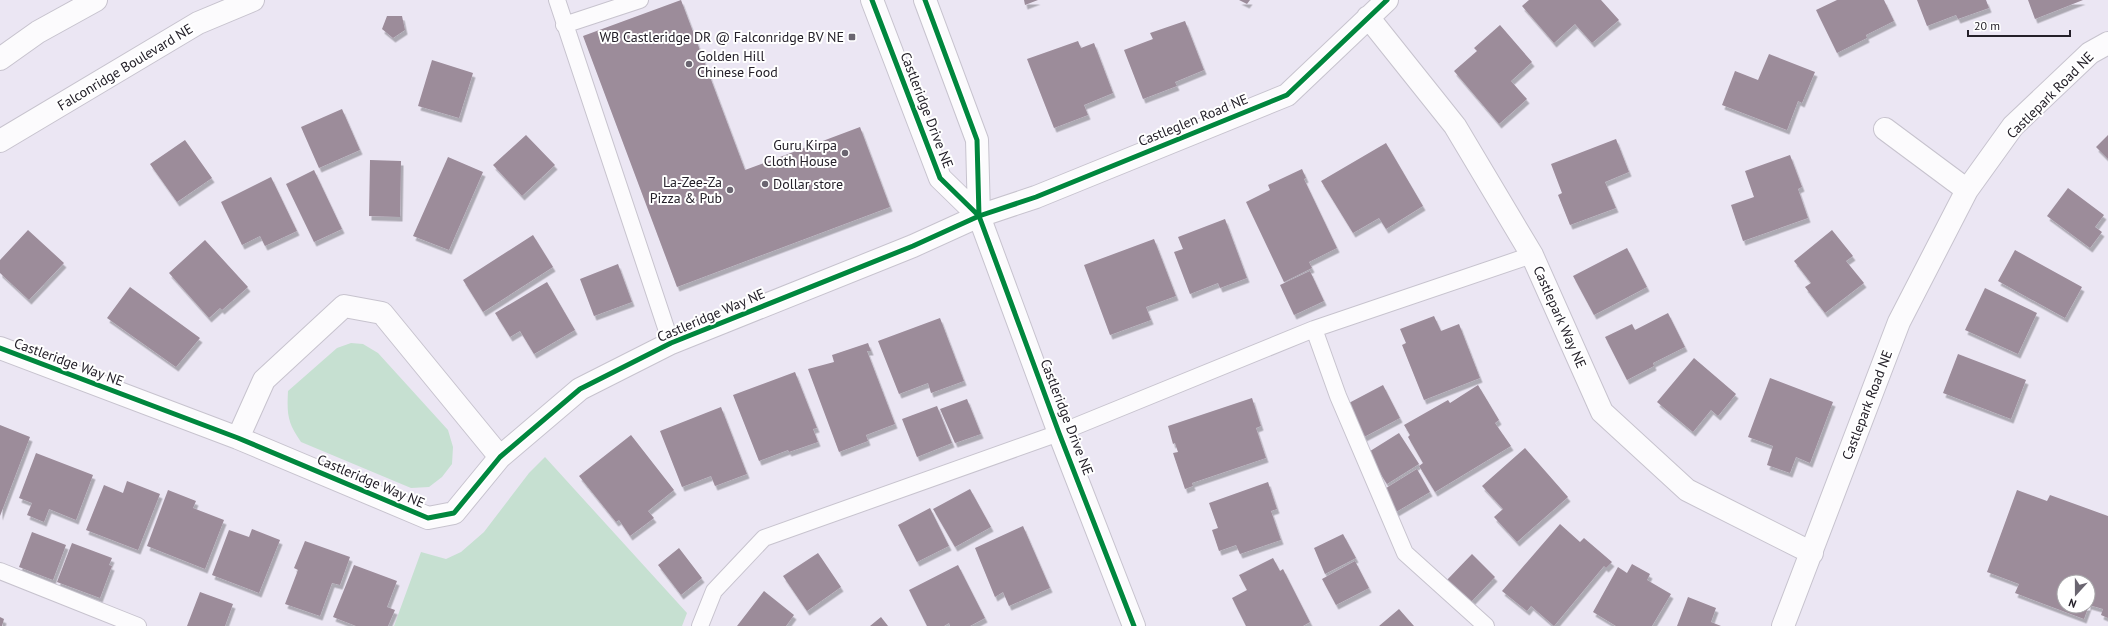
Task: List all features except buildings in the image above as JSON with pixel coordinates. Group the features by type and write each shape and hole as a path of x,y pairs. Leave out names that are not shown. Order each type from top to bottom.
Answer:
{"street":[{"path":"0,59 38,32 96,0"},
{"name":"Falconridge Boulevard NE","path":"0,141 198,23 253,0"},
{"name":"Castleridge Drive NE","path":"872,0 940,178 979,216"},
{"name":"Castleridge Drive NE","path":"925,0 977,140 979,216 1059,433 1134,626"},
{"name":"Castleglen Road NE","path":"979,216 1036,197 1287,95 1387,0"},
{"name":"Castlepark Way NE","path":"1368,17 1455,126 1532,255 1602,412 1687,490 1812,553"},
{"name":"Castlepark Road NE","path":"1783,626 1899,322 1967,190 2013,126 2090,53 2108,43"},
{"path":"1885,129 1967,190"},
{"name":"Castleridge Way NE","path":"0,348 238,438 428,518 454,513 500,457 580,389 672,343 914,246 979,216"},
{"path":"238,438 264,380 344,306 382,313 500,457"}],"lane":[{"path":"557,0 564,25 672,343"},
{"path":"564,25 640,0"},
{"path":"700,626 714,591 764,538 1059,433 1314,329 1532,255"},
{"path":"1314,329 1338,396 1405,553 1486,626"},
{"path":"0,571 138,626"}],"green space":[{"path":"351,343 363,344 378,353 448,430 453,447 452,464 442,477 429,487 411,488 301,442 293,429 288,412 288,391 337,348"},
{"path":"545,457 687,613 682,626 394,626 421,552 446,559 461,552 484,532 529,473"}],"cycle path":[{"path":"872,0 940,178 979,216"},
{"path":"925,0 977,140 979,216 1059,433 1134,626"},
{"path":"0,348 238,438 428,518 454,513 500,457 580,389 671,343 913,246 979,216 1036,197 1287,95 1387,0"}],"place":[{"name":"WB Castleridge DR @ Falconridge BV NE","path":"852,37"},
{"name":"Golden Hill Chinese Food","path":"689,64"},
{"name":"Guru Kirpa Cloth House","path":"845,153"},
{"name":"Dollar store","path":"765,184"},
{"name":"La-Zee-Za Pizza & Pub","path":"730,190"}]}
